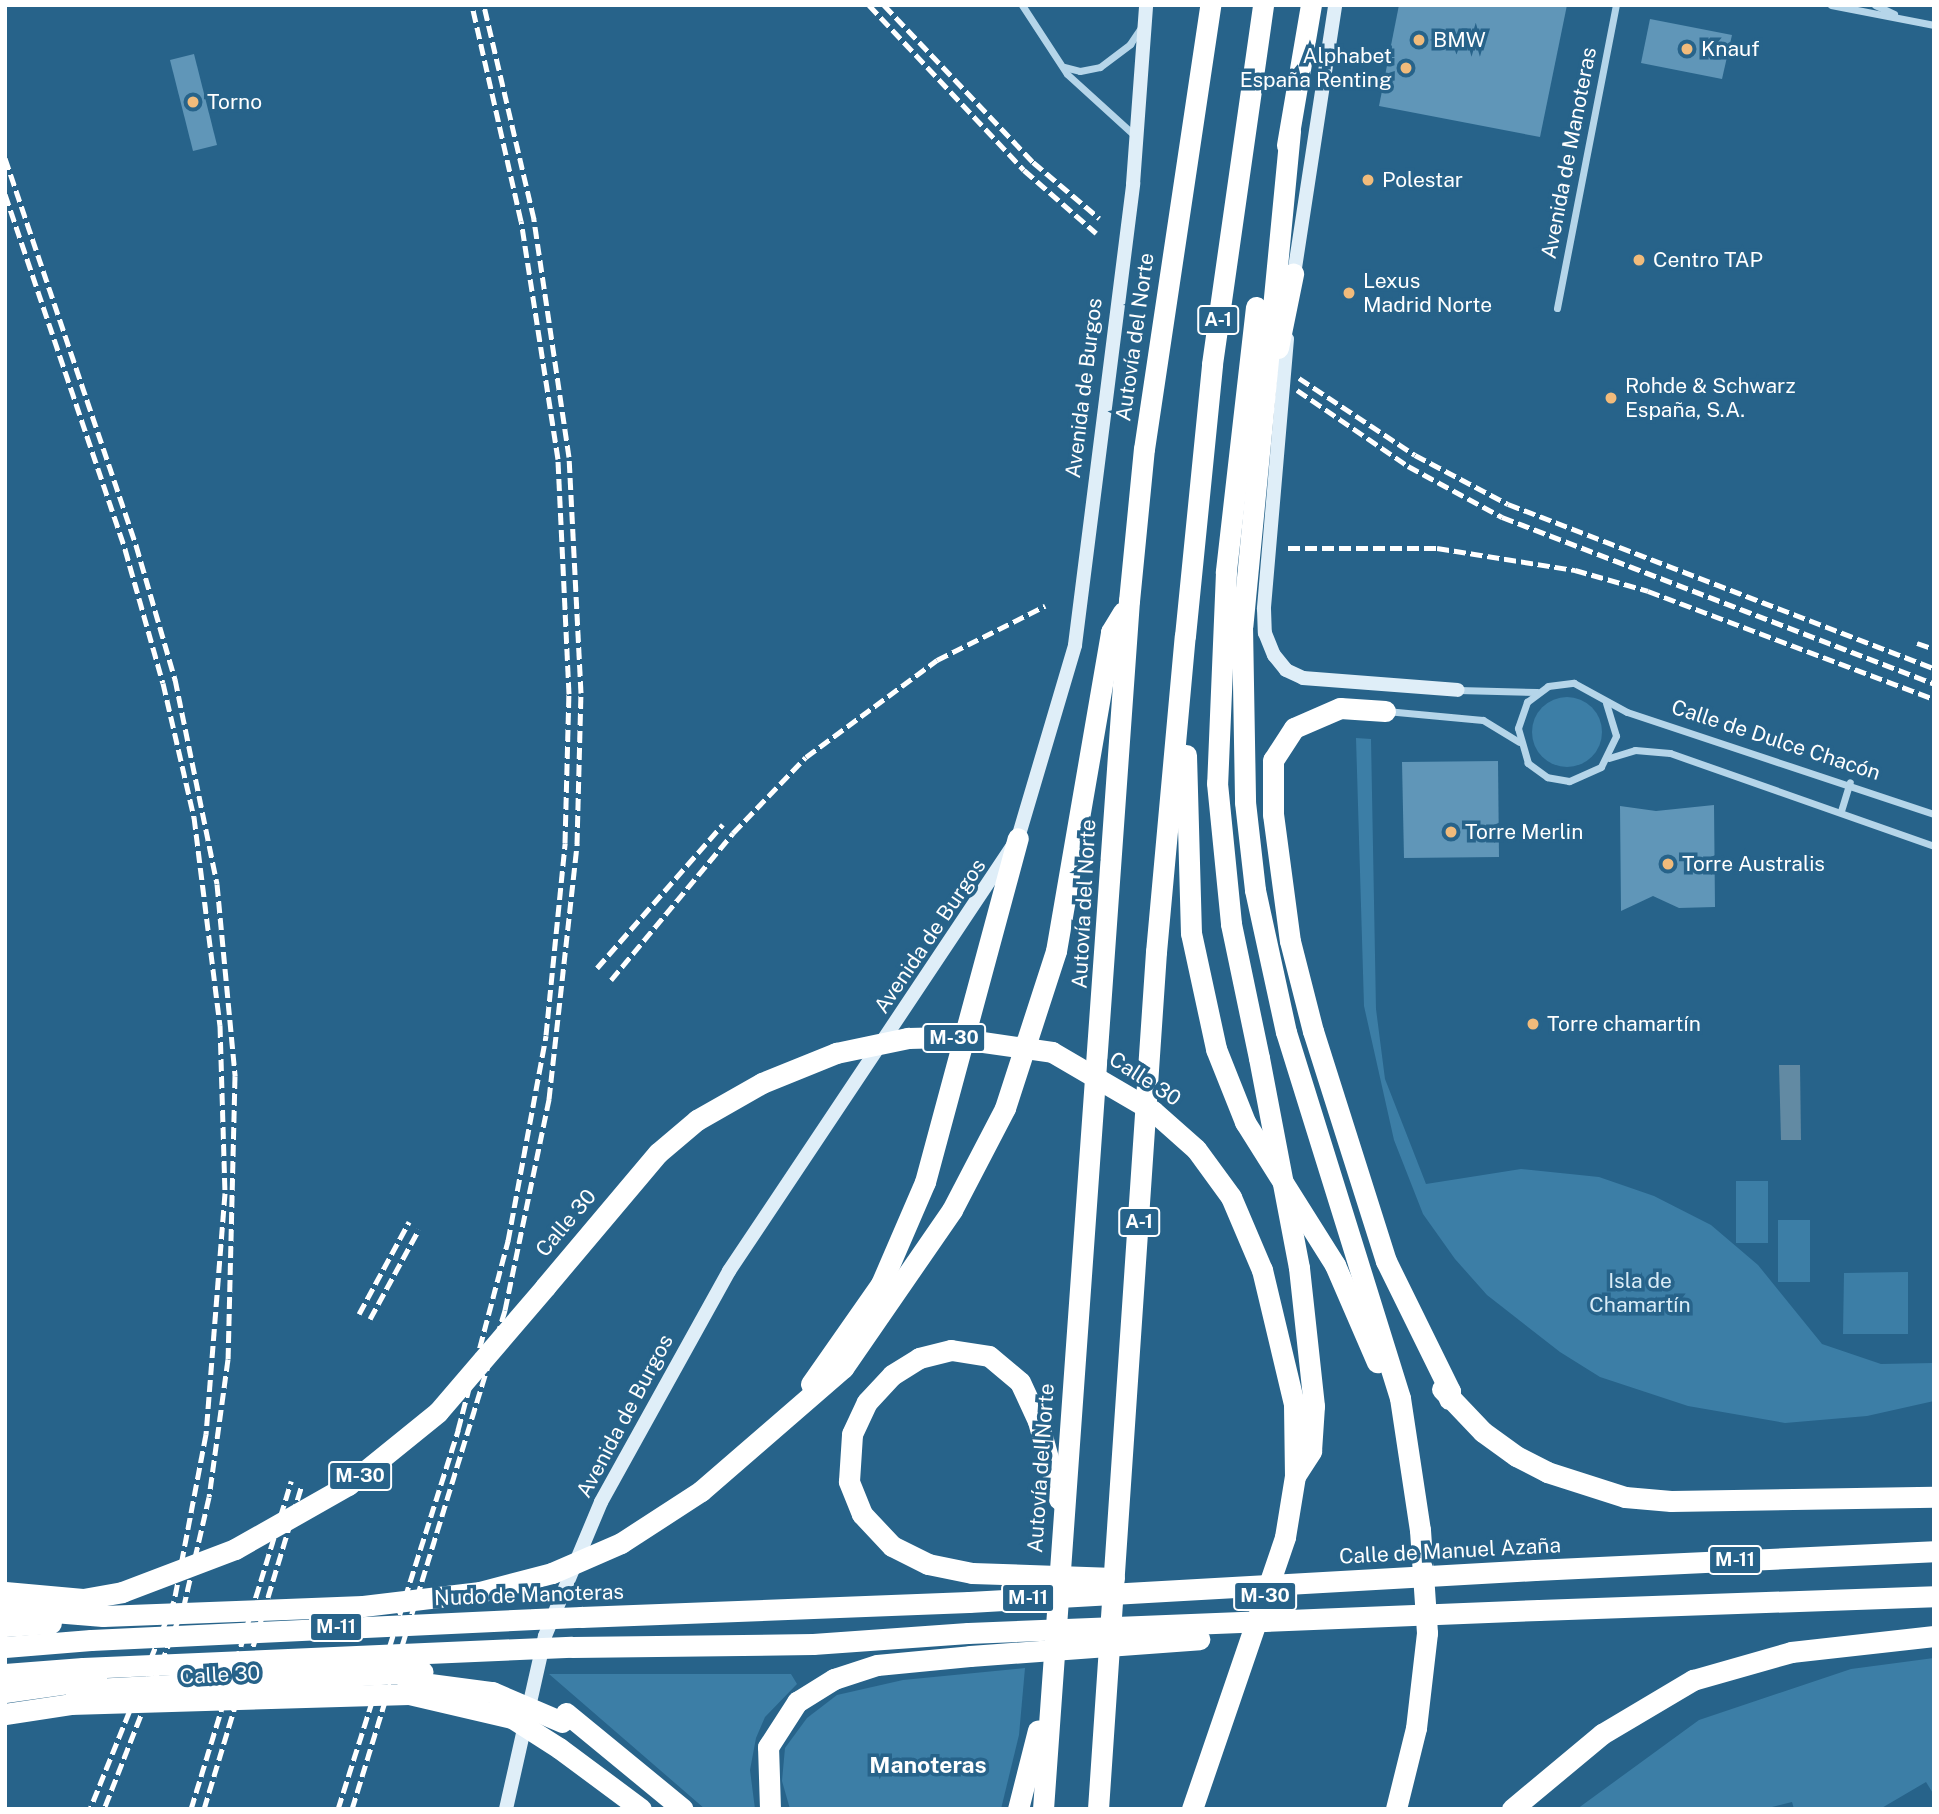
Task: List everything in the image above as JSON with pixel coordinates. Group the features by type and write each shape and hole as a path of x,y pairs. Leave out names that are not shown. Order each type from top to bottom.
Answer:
{"highway":[{"name":"Autovía del Norte","path":"1043,1809 1062,1508 1108,952 1129,601 1144,449 1210,5"},
{"name":"A-1","path":"1098,1809 1156,951 1212,364 1263,5"},
{"path":"1295,1476 1311,1451 1314,1406 1299,1267 1224,881 1217,783 1221,651 1245,386 1311,5"},
{"path":"1290,131 1242,626 1245,802 1274,986 1400,1398 1420,1530 1427,1633 1416,1728 1396,1809"},
{"path":"1258,449 1293,274"},
{"path":"5,1647 91,1631 211,1615 480,1592 552,1573 621,1543 701,1491 843,1368 872,1330 952,1210 1005,1108 1056,951 1111,632 1129,601"},
{"path":"1185,636 1187,877 1205,1014 1245,1122 1335,1265 1360,1317 1381,1374 1420,1530"},
{"path":"1385,711 1340,708 1294,728 1273,760 1273,814 1290,941 1313,1031 1386,1261 1449,1399"},
{"path":"792,1411 881,1284 925,1182 1018,838"},
{"name":"Calle 30","path":"5,1592 83,1599 122,1592 236,1549 348,1485 438,1412 658,1153 697,1120 762,1083 836,1053 908,1038 948,1037 1052,1052 1153,1111 1196,1149 1231,1197 1262,1270 1294,1404 1295,1476"},
{"path":"1325,1147 1407,1337 1449,1399 1517,1455 1547,1472 1625,1497 1671,1502 1934,1497"},
{"path":"1062,1508 1038,1421 1020,1382 989,1356 951,1350 919,1358 892,1375 867,1402 852,1434 849,1481 862,1514 892,1546 928,1564 972,1573 1090,1580 1483,1563 1535,1570"},
{"name":"M-30","path":"1192,1809 1285,1537 1295,1476"},
{"name":"Calle de Manuel Azaña","path":"969,1602 1934,1551"},
{"name":"M-11","path":"77,1685 423,1660 459,1651 813,1644 968,1633 1322,1622 1934,1595"},
{"name":"Nudo de Manoteras","path":"91,1631 581,1617 969,1602"},
{"path":"5,1608 91,1631"},
{"path":"770,1809 768,1747 797,1702 834,1679 877,1665 1286,1633 1322,1622"},
{"path":"5,1627 91,1631"},
{"path":"5,1627 91,1631"},
{"path":"1512,1809 1602,1734 1693,1680 1791,1652 1934,1636"},
{"path":"5,1692 459,1651"},
{"path":"5,1674 77,1685 193,1692 429,1682 502,1695 564,1718 603,1742 683,1809"},
{"path":"1018,1809 1052,1674"},
{"name":"Calle 30","path":"5,1714 77,1685 384,1693 438,1697 512,1718 559,1748 641,1809"}],"street":[{"path":"1022,5 1064,66 1133,134"},
{"name":"Avenida de Burgos","path":"506,1809 545,1636 607,1490 729,1271 1018,838 1075,645 1133,184 1133,134 1146,5"},
{"path":"1335,5 1293,274 1265,633 1286,670 1303,678 1458,690 1537,692 1574,683 1606,703 1616,724 1608,758 1591,775 1558,780 1528,763 1519,742 1520,715 1537,692"},
{"name":"Avenida de Manoteras","path":"1557,308 1616,5"},
{"path":"1831,5 1934,24"},
{"path":"1875,5 1904,19"},
{"path":"1064,66 1080,71 1100,67 1130,44 1144,22"},
{"name":"Calle de Dulce Chacón","path":"1606,703 1850,782 1934,814"},
{"path":"1385,711 1483,720 1519,742"},
{"name":"Calle de Dulce Chacón","path":"1608,758 1635,750 1670,753 1842,811 1934,846"},
{"path":"1842,811 1850,782"}],"green space":[{"path":"1574,697 1587,703 1596,712 1600,718 1600,746 1592,757 1581,765 1560,767 1542,757 1534,746 1532,725 1542,707 1553,699"},
{"name":"Isla de Chamartín","path":"1356,738 1371,739 1376,1009 1385,1079 1426,1184 1521,1169 1599,1177 1654,1196 1711,1225 1758,1265 1822,1344 1881,1364 1934,1363 1934,1401 1867,1416 1785,1423 1688,1406 1600,1377 1560,1352 1487,1295 1455,1259 1423,1214 1394,1140 1364,1006"},
{"path":"1736,1181 1768,1181 1768,1243 1736,1243"},
{"path":"1778,1220 1810,1220 1810,1282 1778,1282"},
{"path":"1908,1272 1908,1334 1843,1334 1844,1273"},
{"path":"1934,1658 1934,1795 1926,1782 1880,1809 1794,1809 1792,1802 1764,1809 1577,1809 1699,1720 1851,1669"},
{"path":"1025,1668 1019,1735 1001,1809 790,1809 782,1781 785,1748 807,1718 837,1695 903,1680"},
{"path":"549,1674 791,1674 797,1684 765,1717 756,1738 750,1770 755,1809 705,1809"}],"shaded area":[{"path":"1779,1065 1800,1065 1801,1140 1781,1140"}],"building":[{"path":"1399,5 1567,5 1540,137 1379,106"},
{"name":"Knauf","path":"1650,19 1732,35 1722,79 1641,63"},
{"name":"Torno","path":"194,54 217,145 193,151 170,60"},
{"name":"Torre Merlin","path":"1498,761 1499,857 1404,858 1402,762"},
{"name":"Torre Australis","path":"1714,805 1715,907 1679,908 1653,896 1621,911 1620,806 1656,811"}],"railway":[{"path":"338,1809 458,1430 508,1241 546,1035 565,843 569,694 558,459 521,221 472,5"},
{"path":"352,1809 505,1310 549,1099 577,844 581,693 569,457 534,219 484,5"},
{"path":"869,5 1024,170 1096,233"},
{"path":"884,5 1033,162 1099,218"},
{"path":"5,158 136,545 175,679 217,884 235,1076 228,1359 209,1497 184,1605 104,1809"},
{"path":"5,194 125,549 163,683 194,817 220,1025 225,1193 206,1434 174,1601 90,1809"},
{"path":"1299,378 1415,455 1508,504 1934,668"},
{"path":"1297,390 1408,466 1502,517 1934,684"},
{"path":"1288,548 1437,548 1575,570 1648,591 1934,699"},
{"path":"611,980 733,833 806,757 937,660 1045,606"},
{"path":"1917,643 1934,649"},
{"path":"597,968 723,824"},
{"path":"359,1314 409,1222"},
{"path":"370,1319 419,1229"},
{"path":"191,1809 291,1481"},
{"path":"204,1809 302,1485"}],"place":[{"name":"BMW","path":"1419,40"},
{"name":"Knauf","path":"1687,49"},
{"name":"Alphabet España Renting","path":"1406,68"},
{"name":"Torno","path":"193,102"},
{"name":"Polestar","path":"1368,180"},
{"name":"Centro TAP","path":"1639,260"},
{"name":"Lexus Madrid Norte","path":"1349,293"},
{"name":"Rohde & Schwarz España, S.A.","path":"1611,398"},
{"name":"Torre Merlin","path":"1451,832"},
{"name":"Torre Australis","path":"1668,864"},
{"name":"Torre chamartín","path":"1533,1024"}],"district":[{"name":"Manoteras","path":"928,1765"}]}
